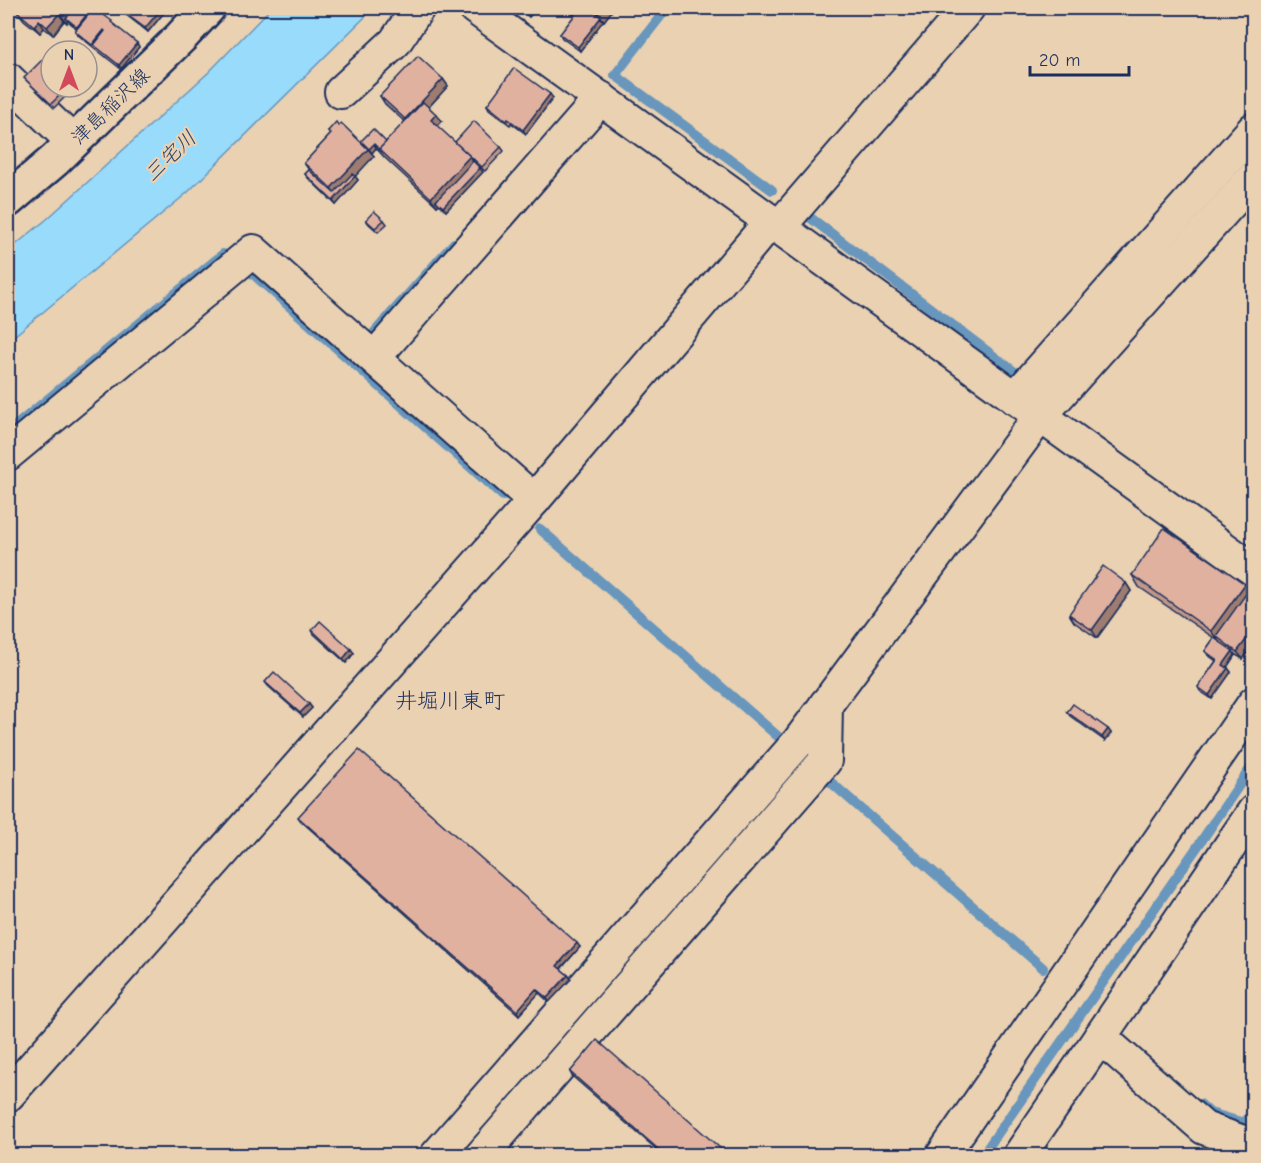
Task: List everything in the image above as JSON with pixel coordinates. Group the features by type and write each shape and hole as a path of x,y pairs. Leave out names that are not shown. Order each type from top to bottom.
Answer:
{"main road":[{"name":"津島稲沢線","path":"8,200 74,142 208,8"}],"street":[{"path":"341,92 395,42 418,8"},
{"path":"475,8 1254,570"},
{"path":"8,1095 968,8"},
{"path":"8,79 74,142"},
{"path":"374,358 601,98"},
{"path":"436,1155 799,741 1028,407 1254,129"},
{"path":"1028,407 1254,177"},
{"path":"8,454 253,251 534,500"},
{"path":"942,1155 1254,703"},
{"path":"471,1117 489,1147 825,761 826,704"},
{"path":"1019,1155 1254,812"},
{"path":"1100,1037 1204,1128 1252,1142"}],"water":[{"name":"三宅川","path":"271,8 373,8 187,193 8,341 8,251 47,219 209,72"}],"building":[{"path":"22,8 67,8 47,27 39,20 34,26 18,12"},
{"path":"75,8 91,9 77,27 66,18"},
{"path":"94,8 137,43 119,65 99,49 99,39 104,30 97,39 85,39 75,31"},
{"path":"118,8 162,8 145,28"},
{"path":"574,8 588,8 601,17 578,47 560,34 575,15 571,12"},
{"path":"591,8 603,8 598,13"},
{"path":"418,56 443,79 405,119 380,96"},
{"path":"39,63 39,92 24,78"},
{"path":"514,68 550,94 523,130 487,105"},
{"path":"46,99 56,99 51,104"},
{"path":"423,102 436,114 431,120 470,156 431,198 379,149"},
{"path":"474,121 501,147 482,167 455,142"},
{"path":"336,122 339,126 341,123 368,149 331,188 304,163 331,134 328,131"},
{"path":"373,129 386,142 379,149 374,144 369,149 361,141"},
{"path":"473,161 480,168 443,207 436,201"},
{"path":"309,170 334,193 352,174 355,176 333,201 305,174"},
{"path":"374,211 384,220 375,228 366,220"},
{"path":"1164,528 1245,584 1211,631 1132,575"},
{"path":"1103,566 1126,583 1092,630 1069,614"},
{"path":"1248,591 1254,595 1254,642 1248,637 1237,652 1216,636"},
{"path":"320,621 351,649 343,659 312,630"},
{"path":"1214,638 1233,651 1223,665 1228,668 1209,695 1198,687 1217,660 1205,651"},
{"path":"274,672 309,704 300,713 265,682"},
{"path":"1073,704 1108,729 1102,737 1067,712"},
{"path":"359,750 577,943 557,966 568,975 547,998 536,989 517,1011 298,817"},
{"path":"597,1040 728,1155 665,1155 570,1072"}],"waterway":[{"path":"667,8 615,75 772,190"},
{"path":"1224,187 1254,154"},
{"path":"808,216 1020,376"},
{"path":"373,334 454,243"},
{"path":"8,432 223,254"},
{"path":"253,274 503,496"},
{"path":"540,529 782,740"},
{"path":"492,1118 805,760"},
{"path":"982,1156 1254,763"},
{"path":"826,778 1043,968"},
{"path":"1200,1104 1210,1113 1244,1123 1254,1109"},
{"path":"459,1156 473,1140"}],"district":[{"name":"井堀川東町","path":"450,700"}]}
